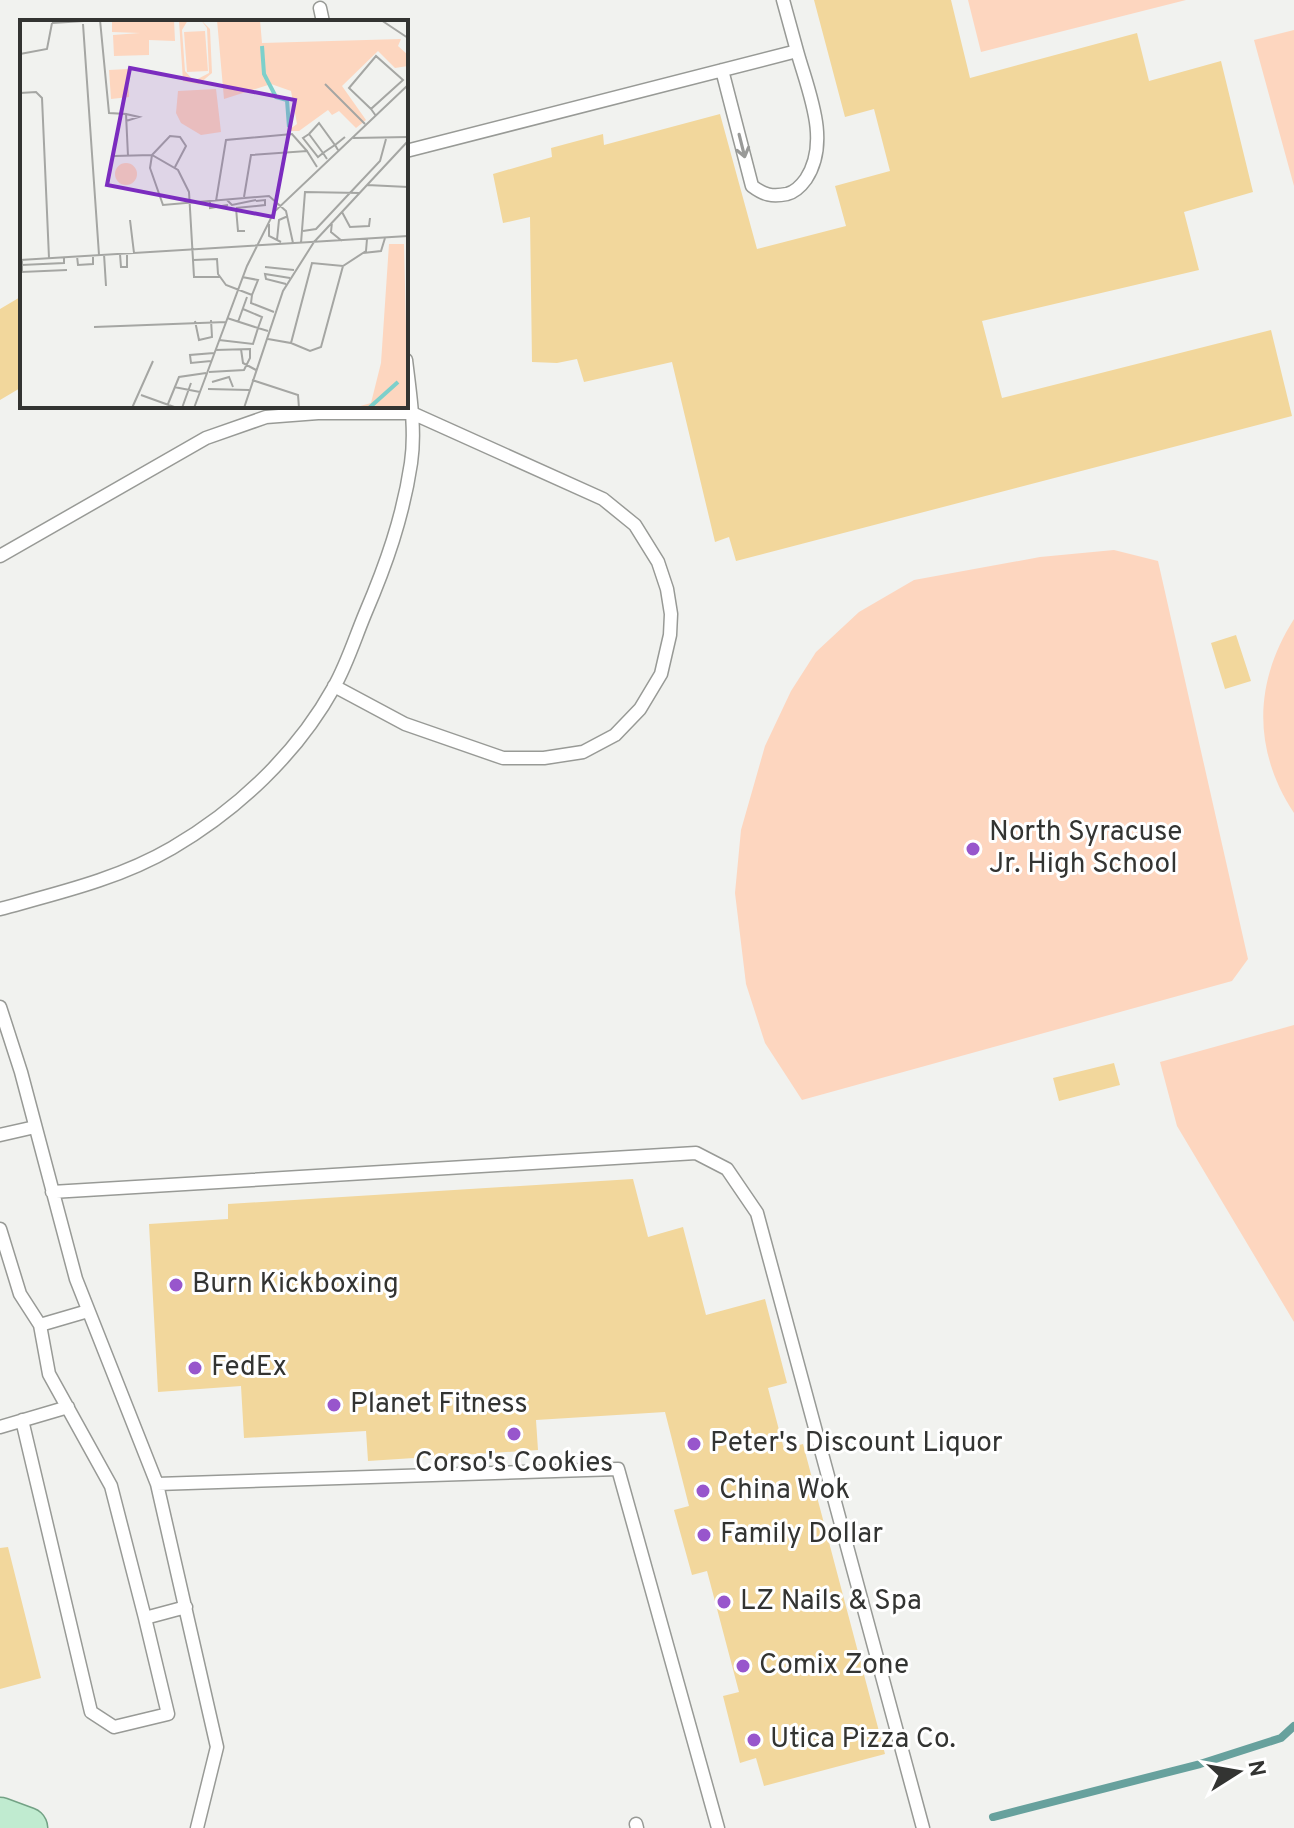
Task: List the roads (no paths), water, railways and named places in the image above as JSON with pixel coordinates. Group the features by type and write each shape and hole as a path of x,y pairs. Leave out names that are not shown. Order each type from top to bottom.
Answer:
{"main road":[{"path":"0,1818 27,1828"}],"lane":[{"path":"722,70 752,186 763,194 776,196 792,193 803,184 813,167 818,149 811,104 783,0"},
{"path":"320,8 323,20"},
{"path":"408,150 797,51"},
{"path":"0,909 94,883 169,850 222,816 266,777 312,721 334,686 390,556 411,462 412,413 408,378"},
{"path":"0,556 206,438 254,421 266,417 318,413 412,413 603,499 635,525 658,562 671,614 670,635 661,674 640,709 615,735 583,752 544,758 503,758 405,724 334,686"},
{"path":"0,1007 76,1279 157,1484 217,1747 197,1828"},
{"path":"0,1135 35,1127"},
{"path":"52,1192 696,1153 727,1169 757,1213 923,1828"},
{"path":"0,1229 20,1294 40,1325 49,1374 111,1486 168,1714 114,1727 91,1712 22,1420"},
{"path":"40,1325 88,1311"},
{"path":"0,1427 68,1407"},
{"path":"157,1484 618,1469 718,1828"},
{"path":"145,1618 186,1607"}],"waterway":[{"path":"993,1817 1200,1764 1281,1738 1294,1726"}],"place":[{"name":"North Syracuse Jr. High School","path":"973,849"},
{"name":"Burn Kickboxing","path":"176,1285"},
{"name":"FedEx","path":"195,1368"},
{"name":"Planet Fitness","path":"334,1405"},
{"name":"Corso's Cookies","path":"514,1434"},
{"name":"Peter's Discount Liquor","path":"694,1444"},
{"name":"China Wok","path":"703,1491"},
{"name":"Family Dollar","path":"704,1535"},
{"name":"LZ Nails & Spa","path":"724,1602"},
{"name":"Comix Zone","path":"743,1666"},
{"name":"Utica Pizza Co.","path":"754,1740"}]}
